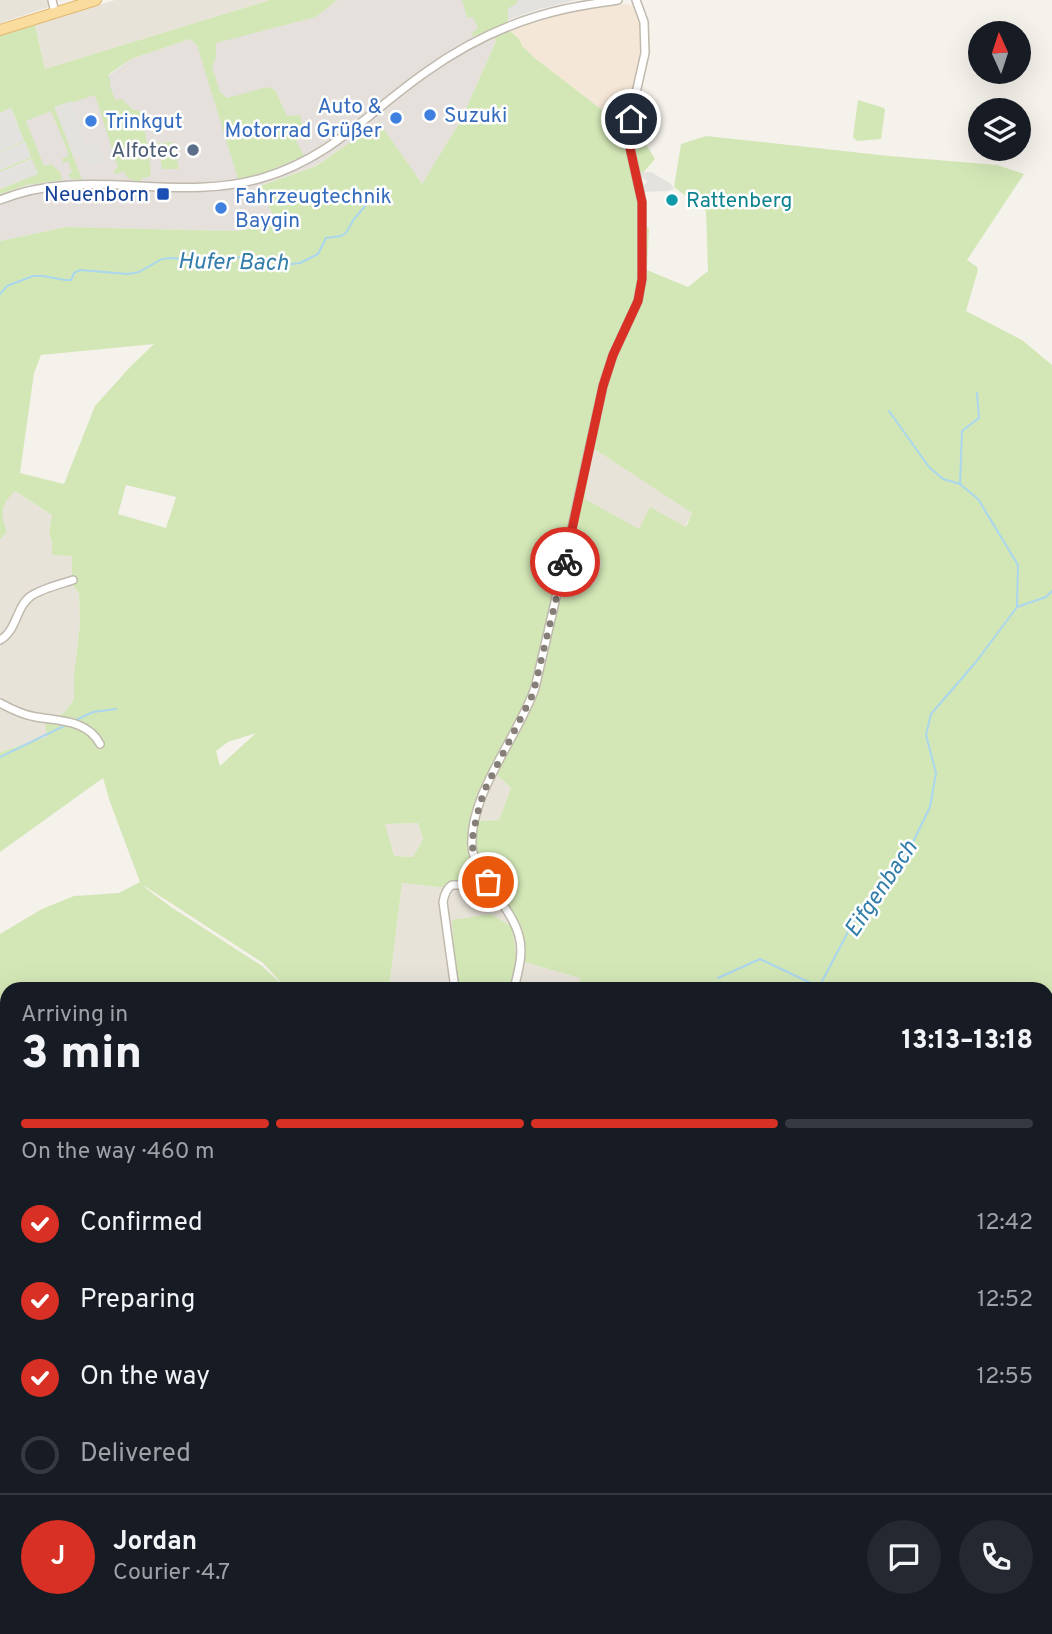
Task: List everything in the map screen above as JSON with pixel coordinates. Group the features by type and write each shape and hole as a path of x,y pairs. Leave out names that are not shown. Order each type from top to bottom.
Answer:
{"main road":[{"path":"0,30 96,0"}],"street":[{"path":"52,0 55,13"},
{"path":"0,200 22,191 54,185 198,188 261,179 294,167 324,151 425,72 477,41 507,27 546,14 618,0"},
{"path":"515,982 520,957 519,937 513,920 478,866 472,847 473,832 484,791 537,682 603,386 640,291 642,202 628,139 645,53 644,22 636,0"},
{"path":"0,640 9,633 24,602 31,596 73,580"},
{"path":"0,703 34,717 63,720 80,726 94,735 100,744"},
{"path":"454,982 444,897 452,885 482,885 488,882"}],"shaded area":[{"path":"0,0 49,0 49,7 0,23"},
{"path":"115,0 270,0 45,69 35,25"},
{"path":"337,0 475,0 496,41 461,120 422,184 379,123 315,166 257,187 280,224 236,231 66,227 0,241 0,194 44,181 15,107 111,74 131,59 190,39 197,45 216,42 316,17"},
{"path":"517,0 577,0 508,20 508,9 517,3"},
{"path":"627,4 635,7 642,48 625,128 536,59 510,31 579,10"},
{"path":"72,101 86,146 99,143 104,161 88,166 85,155 75,158 54,107"},
{"path":"11,108 24,141 0,151 0,113"},
{"path":"25,142 31,157 0,170 0,152"},
{"path":"32,159 38,174 0,189 0,172"},
{"path":"640,172 651,172 670,183 674,189 643,192 642,182 645,185 647,181 641,177"},
{"path":"593,447 692,513 685,527 639,529 584,499"},
{"path":"15,491 52,515 49,532 52,554 72,556 72,584 79,594 80,624 74,675 75,698 64,713 46,723 47,737 0,752 0,539 7,532 0,516 3,501"},
{"path":"575,539 602,562 594,586 567,580"},
{"path":"496,773 511,788 499,820 480,821 484,798"},
{"path":"418,823 423,839 413,857 394,856 384,824"},
{"path":"402,883 501,894 522,937 524,962 581,978 580,982 390,982"}],"green space":[{"path":"270,0 337,0 316,17 216,43 216,57 212,67 220,92 227,98 267,87 275,90 287,116 300,115 304,133 296,141 304,156 263,173 238,179 197,45 190,39 131,59 108,75 115,100 122,99 140,113 151,172 149,177 142,178 141,182 131,180 124,172 114,173 118,168 95,95 55,108 82,180 72,179 68,175 72,172 68,161 63,163 62,159 68,156 68,152 51,111 26,121 44,166 51,164 60,172 62,180 27,185 0,194 0,189 38,173 31,159 0,172 31,157 25,142 0,152 24,141 18,126 0,133 18,125 11,108 0,113 0,36 35,25 45,69"},
{"path":"462,0 517,0 518,3 508,9 508,22 473,37 472,33 478,28 473,17 467,18"},
{"path":"510,31 536,59 645,143 655,159 635,182 639,222 649,228 647,270 688,287 708,271 706,211 674,187 681,144 706,136 997,165 1024,174 967,260 978,270 966,311 1022,340 1052,365 1052,982 579,982 580,978 524,962 517,926 501,894 402,883 390,982 280,982 263,963 143,885 171,907 262,966 279,982 0,982 0,934 42,909 74,896 119,893 140,882 103,778 0,852 0,752 47,737 45,723 64,713 74,699 80,624 79,594 72,584 72,556 52,555 49,532 52,515 15,491 4,505 2,514 7,532 0,539 0,241 66,227 236,231 279,224 257,187 316,166 379,122 422,184 461,120 496,41 494,37","holes":["154,344 95,406 64,484 20,473 34,373 41,355","593,448 692,513 686,527 650,507 639,529 585,499","126,485 176,497 166,528 118,514","575,540 602,562 594,585 567,579","256,733 220,766 216,751 228,742","496,774 511,788 499,820 480,821 484,798","418,823 423,839 413,857 394,856 385,824"]},
{"path":"858,100 884,108 881,139 857,141 853,137"},
{"path":"173,142 179,169 162,169 158,143"},
{"path":"491,914 512,927 517,962 513,982 458,982 452,920"}],"waterway":[{"name":"Hufer Bach","path":"0,294 7,286 33,276 71,280 74,273 80,270 128,274 139,272 162,259 230,257 300,263 318,254 326,238 346,233 367,204"},
{"name":"Eifgenbach","path":"960,484 962,431 979,418 977,393"},
{"name":"Eifgenbach","path":"889,411 929,467 943,479 960,484 978,499 1018,565 1017,606"},
{"name":"Eifgenbach","path":"822,982 859,911 910,848 930,807 936,773 926,735 931,714 976,662 1017,607 1046,597 1052,591"},
{"path":"74,721 93,712 116,709"},
{"path":"0,757 66,725"},
{"path":"718,978 760,959 808,982"}],"way so far":[{"path":"488,882 473,852 472,840 477,815 484,791 533,694 565,562"}],"place":[{"name":"Suzuki","path":"430,115"},
{"name":"Auto & Motorrad Grüßer","path":"396,118"},
{"name":"Trinkgut","path":"91,121"},
{"name":"Alfotec","path":"193,150"},
{"name":"Neuenborn","path":"163,194"},
{"name":"Rattenberg","path":"672,200"},
{"name":"Fahrzeugtechnik Baygin","path":"221,208"}],"route":[{"path":"565,562 603,386 613,355 634,312 642,279 642,202 628,139 631,119"}]}
